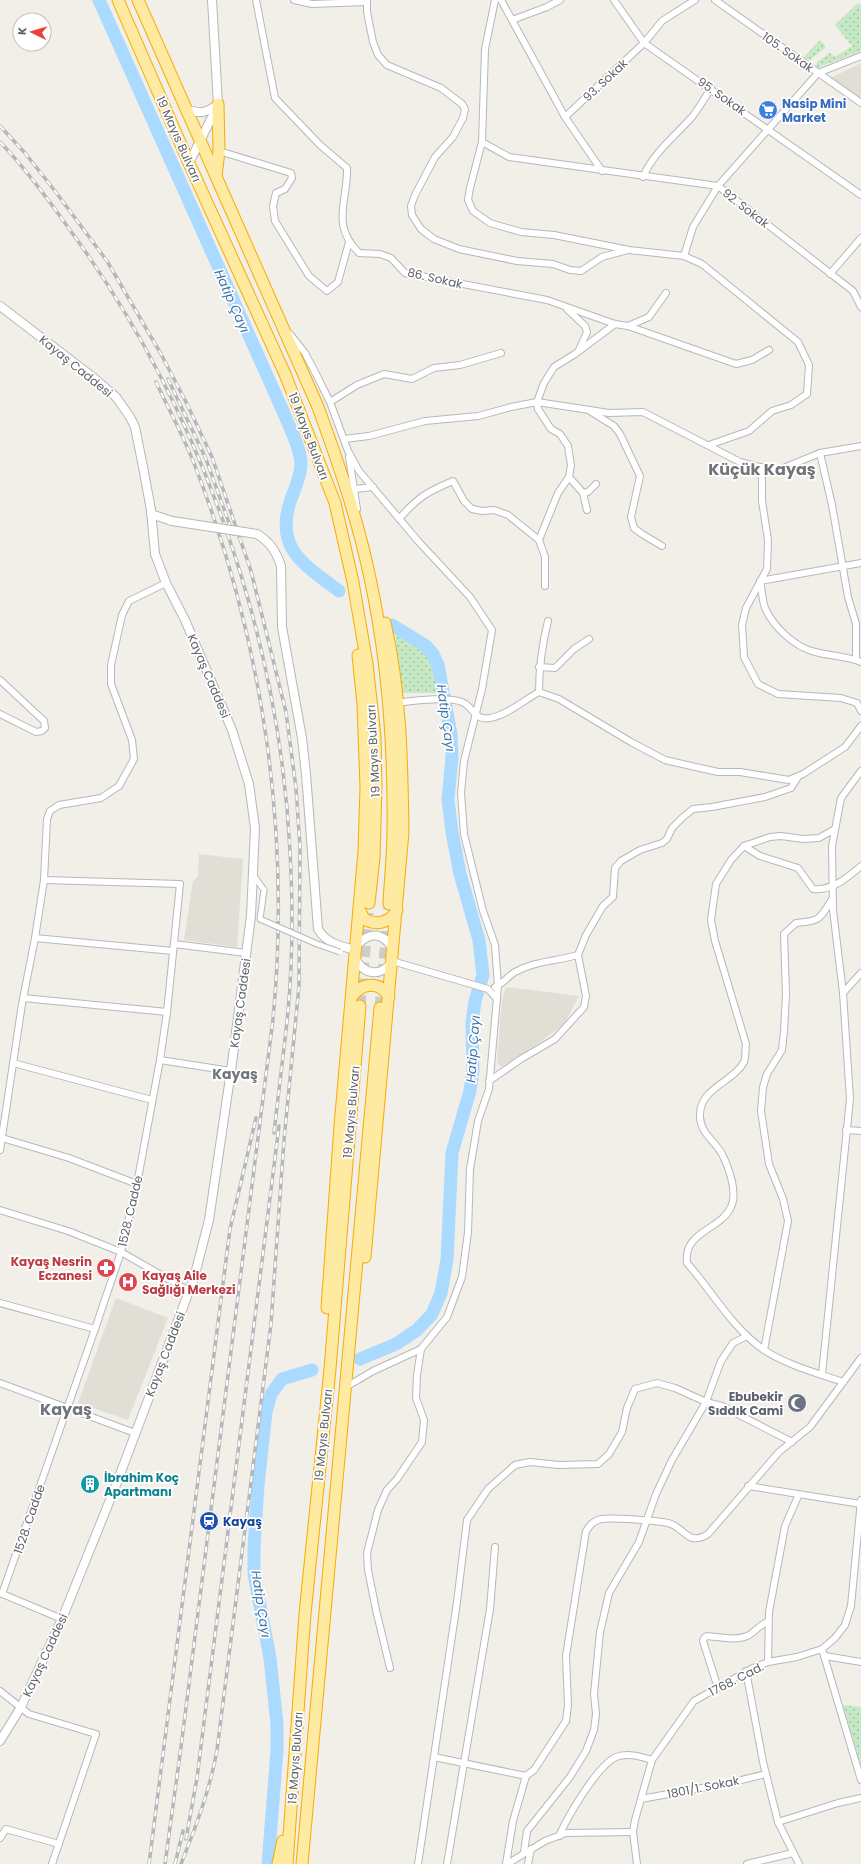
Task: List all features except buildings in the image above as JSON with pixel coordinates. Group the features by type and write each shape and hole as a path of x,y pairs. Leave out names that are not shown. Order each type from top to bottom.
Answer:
{"highway":[{"name":"19 Mayıs Bulvarı","path":"118,0 189,163 285,374 316,450 335,502 358,606 360,639 375,736 376,785 374,858 369,903"},
{"name":"19 Mayıs Bulvarı","path":"138,0 277,318 318,407 334,451 359,532 384,636"},
{"path":"216,178 219,151 218,104"},
{"path":"359,908 364,919 376,923 390,919 403,832 402,762 384,636 382,610 374,575 366,561"},
{"path":"330,1362 326,1328 339,1134 352,996 354,950 364,851 366,786 360,639"},
{"path":"352,1320 359,1299 364,1270 393,949 393,907"},
{"path":"352,996 363,986 375,985 386,991 389,997"},
{"name":"19 Mayıs Bulvarı","path":"287,1864 305,1614 330,1362 360,1006"},
{"name":"19 Mayıs Bulvarı","path":"302,1864 380,1008"},
{"path":"278,1864 294,1783"},
{"path":"308,1793 310,1864"}],"street":[{"path":"189,163 218,104 212,0"},
{"path":"219,151 291,173 292,176 285,189 276,193 273,206 276,221 309,276 327,292 338,282 349,242 342,222 347,168 320,145 275,98 256,0"},
{"path":"294,0 312,4 367,1 373,42 378,55 387,65 441,88 462,104 464,109 463,118 453,137 435,157 414,195 411,206 412,215 421,229 434,238 459,249 517,261 553,264 570,270 581,271 602,257 629,250"},
{"path":"495,0 485,49 482,142 468,200 474,211 490,223 521,232 554,235 629,250 684,256 702,264 798,342 809,365 807,394 791,405 772,411 749,431 709,445"},
{"path":"501,0 565,117 602,171"},
{"path":"512,20 560,0"},
{"name":"95. Sokak","path":"614,0 644,43 711,88 861,194"},
{"name":"93. Sokak","path":"565,117 644,43 662,22 695,0"},
{"name":"105. Sokak","path":"715,0 861,103"},
{"path":"684,256 693,227 718,186 818,73 861,56"},
{"path":"643,177 646,168 672,136 692,116 711,88"},
{"path":"186,110 202,113 207,112 218,104"},
{"name":"92. Sokak","path":"482,142 509,157 643,177 718,186 853,291 861,307"},
{"path":"830,274 861,238"},
{"name":"86. Sokak","path":"349,242 359,253 380,254 391,258 405,273 547,300 566,308 615,324 628,326 736,364 752,360 768,350"},
{"path":"628,326 649,317 666,293"},
{"name":"Kayaş Caddesi","path":"0,306 94,378 116,397 126,410 135,426 151,514 155,554 166,583 186,620 241,756 253,803 255,828 254,876 231,1071 209,1220 194,1278 62,1619 21,1707 0,1740"},
{"path":"566,308 585,326 587,332 578,352"},
{"path":"277,318 305,353 330,402 348,451 355,489 359,532"},
{"path":"539,540 558,493 569,476 571,465 568,446 560,434 551,429 538,408 537,402 544,383 554,367 578,352 615,324"},
{"path":"330,402 357,385 384,374 412,379 434,368 460,365 501,353"},
{"path":"344,439 369,436 425,421 478,416 511,406 537,402 609,413 643,412 740,462 776,471 820,453 861,446"},
{"path":"585,409 604,418 614,426 620,434 640,476 631,517 634,528 662,546"},
{"path":"346,1387 373,1371 421,1349 447,1317 462,1277 468,1232 470,1169 478,1120 489,1089 498,986 495,945 483,911 464,834 461,793 464,761 476,716 492,630 470,597 372,487 348,451"},
{"path":"760,581 765,608 776,625 786,636 802,648 859,661 856,624 842,566 832,505 820,453"},
{"path":"762,467 762,501 768,540 767,568 746,608 742,625 744,657 758,684 778,694 841,698 857,703 861,711"},
{"path":"569,476 583,493 587,510"},
{"path":"399,519 415,500 441,486 453,482 464,501 472,509 482,511 494,510 508,515 539,540 545,557 545,586"},
{"path":"583,493 588,492 596,484"},
{"path":"355,489 372,487"},
{"path":"151,514 172,520 257,534 265,539 277,555 281,566 284,639 302,738 307,782 318,929 326,940 333,944 354,950"},
{"path":"760,581 861,563"},
{"path":"0,1150 23,998 35,938 44,880 46,819 50,811 59,805 101,798 119,786 134,759 132,740 111,684 111,665 122,616 129,601 166,583"},
{"path":"539,692 539,667 548,622"},
{"path":"539,667 555,668 574,649 589,639"},
{"path":"0,680 44,721 45,728 42,731 36,732 0,714"},
{"path":"394,703 440,699 463,702 476,716 488,718 502,715 539,692"},
{"path":"539,692 559,699 631,742 665,760 718,772 740,772 789,780 799,776 845,747 861,726"},
{"path":"822,1374 850,1099 843,993 832,887 832,846 841,798 861,771"},
{"path":"489,1081 520,1059 555,1039 584,1007 586,996 578,955 586,935 603,906 613,897 615,868 621,861 640,850 662,843 667,839 672,828 682,817 694,809 765,797 791,788 799,776"},
{"path":"835,829 819,838 803,839 781,836 770,837 744,846 730,860 716,884 711,920 715,941 742,1025 746,1044 745,1060 736,1073 722,1082 711,1092 702,1104 700,1116 703,1130 722,1154 730,1174 734,1196 731,1207 722,1219 695,1238 686,1253 687,1263 747,1336 764,1350 843,1382"},
{"path":"744,846 760,856 798,868 813,889 822,890 832,887 861,866"},
{"path":"254,876 264,890 259,921 340,952 354,950 362,940 374,935 385,939 393,949"},
{"name":"1528. Cadde","path":"1,1594 95,1329 120,1252 137,1184 160,1060 167,1012 180,884 44,880"},
{"path":"764,1350 788,1221 783,1199 769,1164 761,1111 763,1087 767,1074 782,1050 786,994 784,934 796,923 812,922 819,919 833,898"},
{"path":"35,938 173,952"},
{"path":"174,944 246,953"},
{"path":"314,949 317,944"},
{"path":"354,950 361,967 372,973 384,970 392,961 488,989 498,986 515,972 527,967 547,961 578,955"},
{"path":"843,993 861,973"},
{"path":"488,989 497,999"},
{"path":"23,998 167,1012"},
{"path":"160,1060 231,1071"},
{"path":"13,1063 152,1100"},
{"path":"846,1130 861,1130"},
{"path":"2,1138 69,1158 137,1184"},
{"path":"0,1210 68,1231 120,1252 189,1291"},
{"path":"0,1304 95,1329"},
{"path":"528,1864 527,1831 570,1777 586,1751 594,1730 596,1714 594,1694 600,1632 610,1593 639,1542 656,1494 672,1460 706,1402 721,1361 733,1343 747,1336"},
{"path":"390,1668 374,1602 368,1570 367,1553 378,1510 386,1490 397,1479 422,1442 424,1420 416,1398 417,1375 421,1349"},
{"path":"506,1864 513,1821 526,1776 534,1770 566,1721 568,1704 566,1656 586,1531 590,1524 602,1518 669,1523 694,1539 701,1539 708,1534 779,1452 810,1427 861,1358"},
{"path":"418,1864 457,1602 467,1520 488,1489 515,1465 530,1462 559,1465 598,1464 608,1454 622,1432 627,1408 635,1389 657,1382 675,1388 706,1402 722,1406 792,1442"},
{"path":"0,1383 135,1433"},
{"path":"748,1486 861,1504"},
{"path":"768,1662 768,1622 785,1526 799,1494"},
{"name":"1768. Cad.","path":"637,1864 633,1832 652,1760 694,1701 746,1671 768,1662 797,1657 822,1649 836,1638 845,1626 851,1606 859,1551 861,1500"},
{"path":"447,1864 471,1713 490,1609 495,1547"},
{"path":"1,1594 62,1619"},
{"path":"718,1688 703,1641 704,1638 707,1636 728,1638 748,1636 763,1623 768,1622"},
{"path":"822,1649 861,1780"},
{"path":"825,1656 861,1662"},
{"path":"746,1671 766,1774 778,1822 799,1864"},
{"path":"0,1691 29,1714 96,1734 52,1864"},
{"path":"559,1836 577,1803 608,1763 617,1756 631,1755 652,1760"},
{"path":"434,1757 526,1776"},
{"name":"1801/1. Sokak","path":"641,1799 729,1783 766,1774"},
{"path":"778,1822 838,1803 861,1798"},
{"path":"0,1838 6,1829 59,1844"},
{"path":"506,1864 527,1851 566,1833 633,1832"},
{"path":"747,1864 794,1853"}],"shaded area":[{"path":"861,63 861,100 831,78"},
{"path":"199,854 243,859 237,947 184,940 193,881 198,876"},
{"path":"506,987 579,996 564,1024 539,1043 501,1067 497,1062 502,999"},
{"path":"116,1298 168,1318 128,1420 78,1403"}],"green space":[{"path":"858,3 861,4 861,51 816,68 817,62 830,53 835,57 852,46 835,25"},
{"path":"820,40 826,47 810,60 802,59"},
{"path":"395,635 425,649 435,664 441,693 403,693"},
{"path":"843,1705 861,1707 861,1765"}],"waterway":[{"name":"Hatip Çayı","path":"99,0 297,444 301,469 286,519 290,544 296,555 305,564 339,591"},
{"name":"Hatip Çayı","path":"360,1359 396,1344 417,1330 432,1314 441,1293 447,1260 452,1153 470,1091 473,1070 472,1023 475,1001 483,975 479,940 460,874 452,832 448,800 452,757 451,734 438,665 433,654 426,646 392,625"},
{"name":"Hatip Çayı","path":"268,1864 277,1751 277,1724 270,1658 254,1574 258,1485 266,1412 271,1394 282,1379 312,1370"}],"tunnel":[{"path":"360,1006 369,903"},
{"path":"380,1008 389,904"}],"railway":[{"path":"0,126 25,153 107,261 161,354 212,457 251,571 286,712 296,788 300,847 299,986 284,1140 271,1324 217,1750 206,1794 181,1864"},
{"path":"0,142 36,184 70,230 116,298 157,370 193,446 224,524 250,605 269,686 283,769 291,872 292,936 290,979 287,1021 274,1133"},
{"path":"168,379 206,459 233,534"},
{"path":"156,382 191,455 219,532 238,600 254,669 266,738 274,808 278,878 278,949 273,1019 165,1864"},
{"path":"149,1864 230,1229 256,1118"},
{"path":"186,1839 197,1778 279,1126"},
{"path":"175,1864 183,1831"}],"place":[{"name":"Nasip Mini Market","path":"768,110"},
{"name":"Kayaş Nesrin Eczanesi","path":"106,1268"},
{"name":"Kayaş Aile Sağlığı Merkezi","path":"128,1282"},
{"name":"Ebubekir Sıddık Cami","path":"797,1403"},
{"name":"İbrahim Koç Apartmanı","path":"90,1484"},
{"name":"Kayaş","path":"209,1521"}],"district":[{"name":"Küçük Kayaş","path":"762,469"},
{"name":"Kayaş","path":"235,1074"},
{"name":"Kayaş","path":"66,1409"}]}
